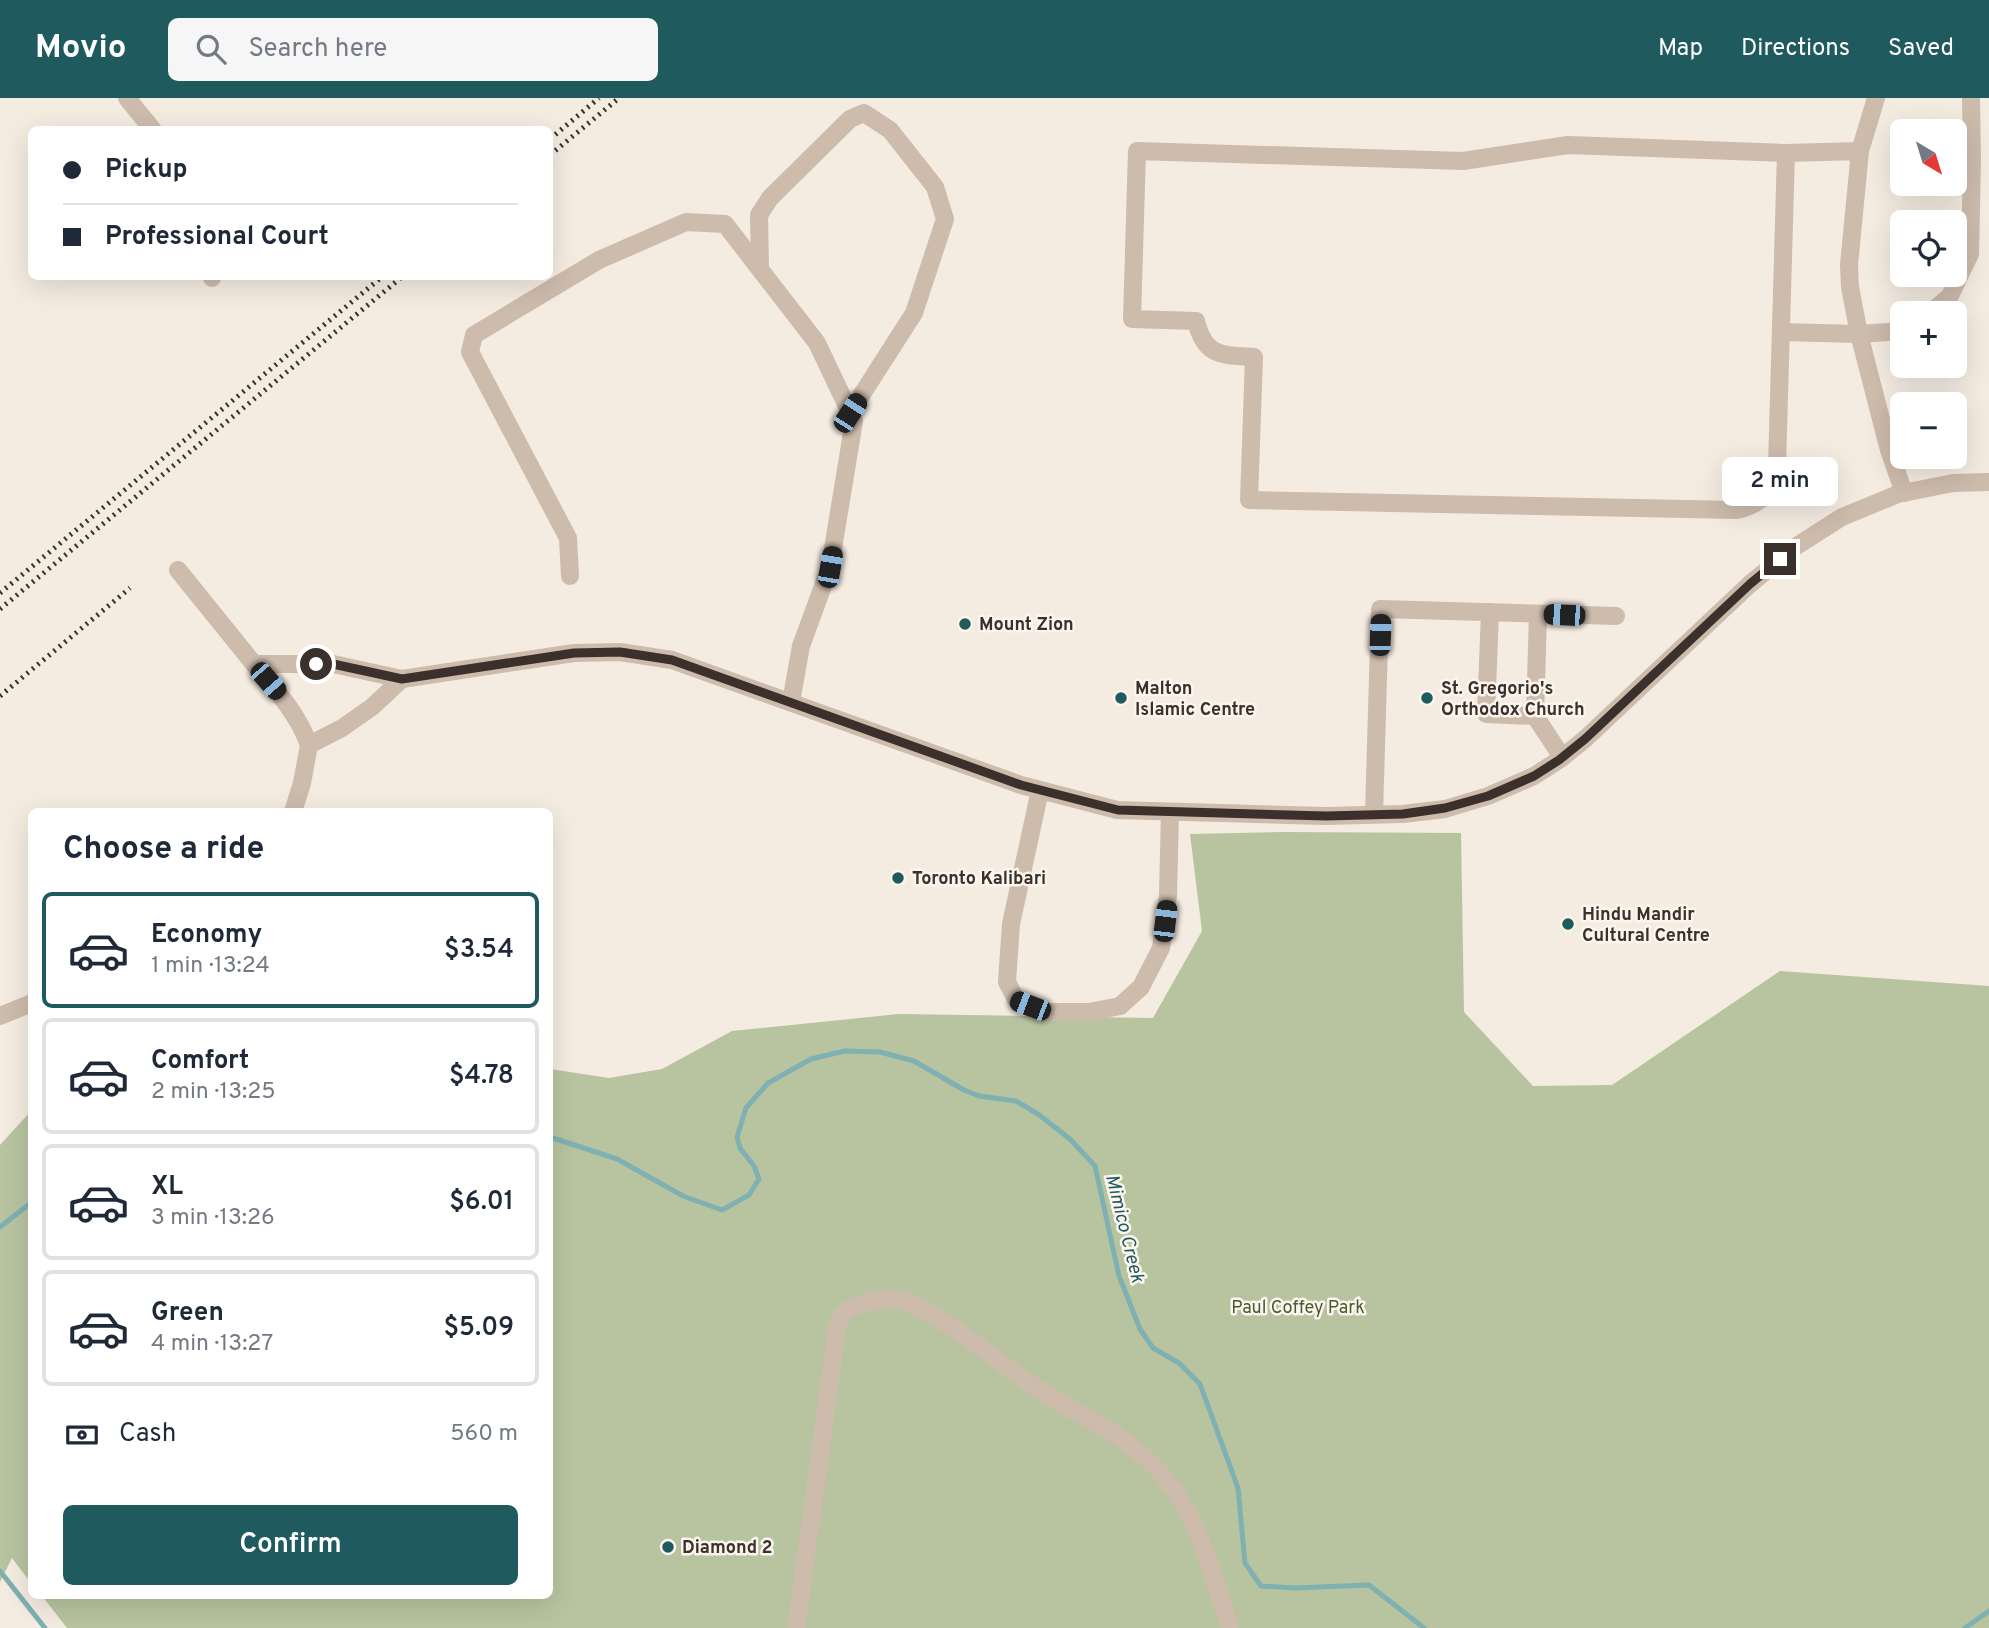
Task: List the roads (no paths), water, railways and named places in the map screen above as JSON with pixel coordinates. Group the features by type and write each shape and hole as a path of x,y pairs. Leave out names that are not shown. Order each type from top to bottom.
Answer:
{"street":[{"path":"127,98 150,126"},
{"path":"1876,98 1860,151 1849,265 1859,334 1903,493"},
{"path":"1944,301 1950,296 1970,254 1971,98"},
{"path":"760,269 759,215 770,198 850,119 864,113 890,130 935,187 946,219 914,313 850,413"},
{"path":"1786,153 1777,466 1771,487 1760,501 1751,507 1705,511 1249,500 1254,357 1219,354 1210,350 1199,334 1196,321 1132,319 1137,151 1463,161 1568,145 1786,153 1860,151"},
{"path":"570,576 568,538 470,352 474,335 599,260 686,222 725,224 817,343 854,421 830,567 801,646 791,702"},
{"path":"1781,332 1859,334 1890,332"},
{"path":"254,664 333,664 402,679 574,653 620,652 672,660 1010,781 1118,810 1326,816 1403,814 1445,808 1488,796 1534,776 1585,739 1750,584 1795,547 1842,517 1903,493 1953,483 1989,482"},
{"path":"178,570 282,696 305,733 309,745 294,808"},
{"path":"1374,814 1380,610 1616,616"},
{"path":"1490,612 1486,714 1535,716"},
{"path":"1538,614 1535,716 1562,757"},
{"path":"309,745 342,728 372,707 402,679"},
{"path":"1040,790 1011,923 1007,982 1017,1001 1043,1012 1089,1012 1120,1006 1141,987 1161,948 1168,895 1170,812"},
{"path":"0,1016 28,1005"},
{"path":"796,1628 836,1329 844,1312 860,1304 879,1300 903,1300 936,1317 1038,1389 1109,1429 1141,1452 1169,1483 1195,1525 1209,1558 1230,1628"}],"waterway":[{"name":"Mimico Creek","path":"553,1138 617,1159 683,1196 722,1210 749,1195 759,1179 754,1166 740,1148 737,1137 746,1108 768,1083 811,1059 845,1051 880,1052 914,1061 979,1096 1016,1101 1070,1139 1095,1166 1119,1276 1140,1329 1153,1348 1179,1363 1200,1384 1238,1488 1245,1563 1261,1586 1295,1588 1369,1585 1424,1628"},
{"name":"Mimico Creek","path":"0,1227 28,1205"},
{"path":"0,1571 45,1628"},
{"name":"Mimico Creek","path":"1965,1628 1989,1611"}],"railway":[{"path":"553,136 599,98"},
{"path":"553,153 619,98"},
{"path":"0,593 378,280"},
{"path":"0,609 398,280"},
{"path":"0,696 130,588"}],"place":[{"name":"Mount Zion","path":"965,624"},
{"name":"Malton Islamic Centre","path":"1121,698"},
{"name":"St. Gregorio's Orthodox Church","path":"1427,698"},
{"name":"Toronto Kalibari","path":"898,878"},
{"name":"Hindu Mandir Cultural Centre","path":"1568,924"},
{"name":"Diamond 2","path":"668,1547"}],"park label":[{"name":"Paul Coffey Park","path":"1298,1307"}]}
